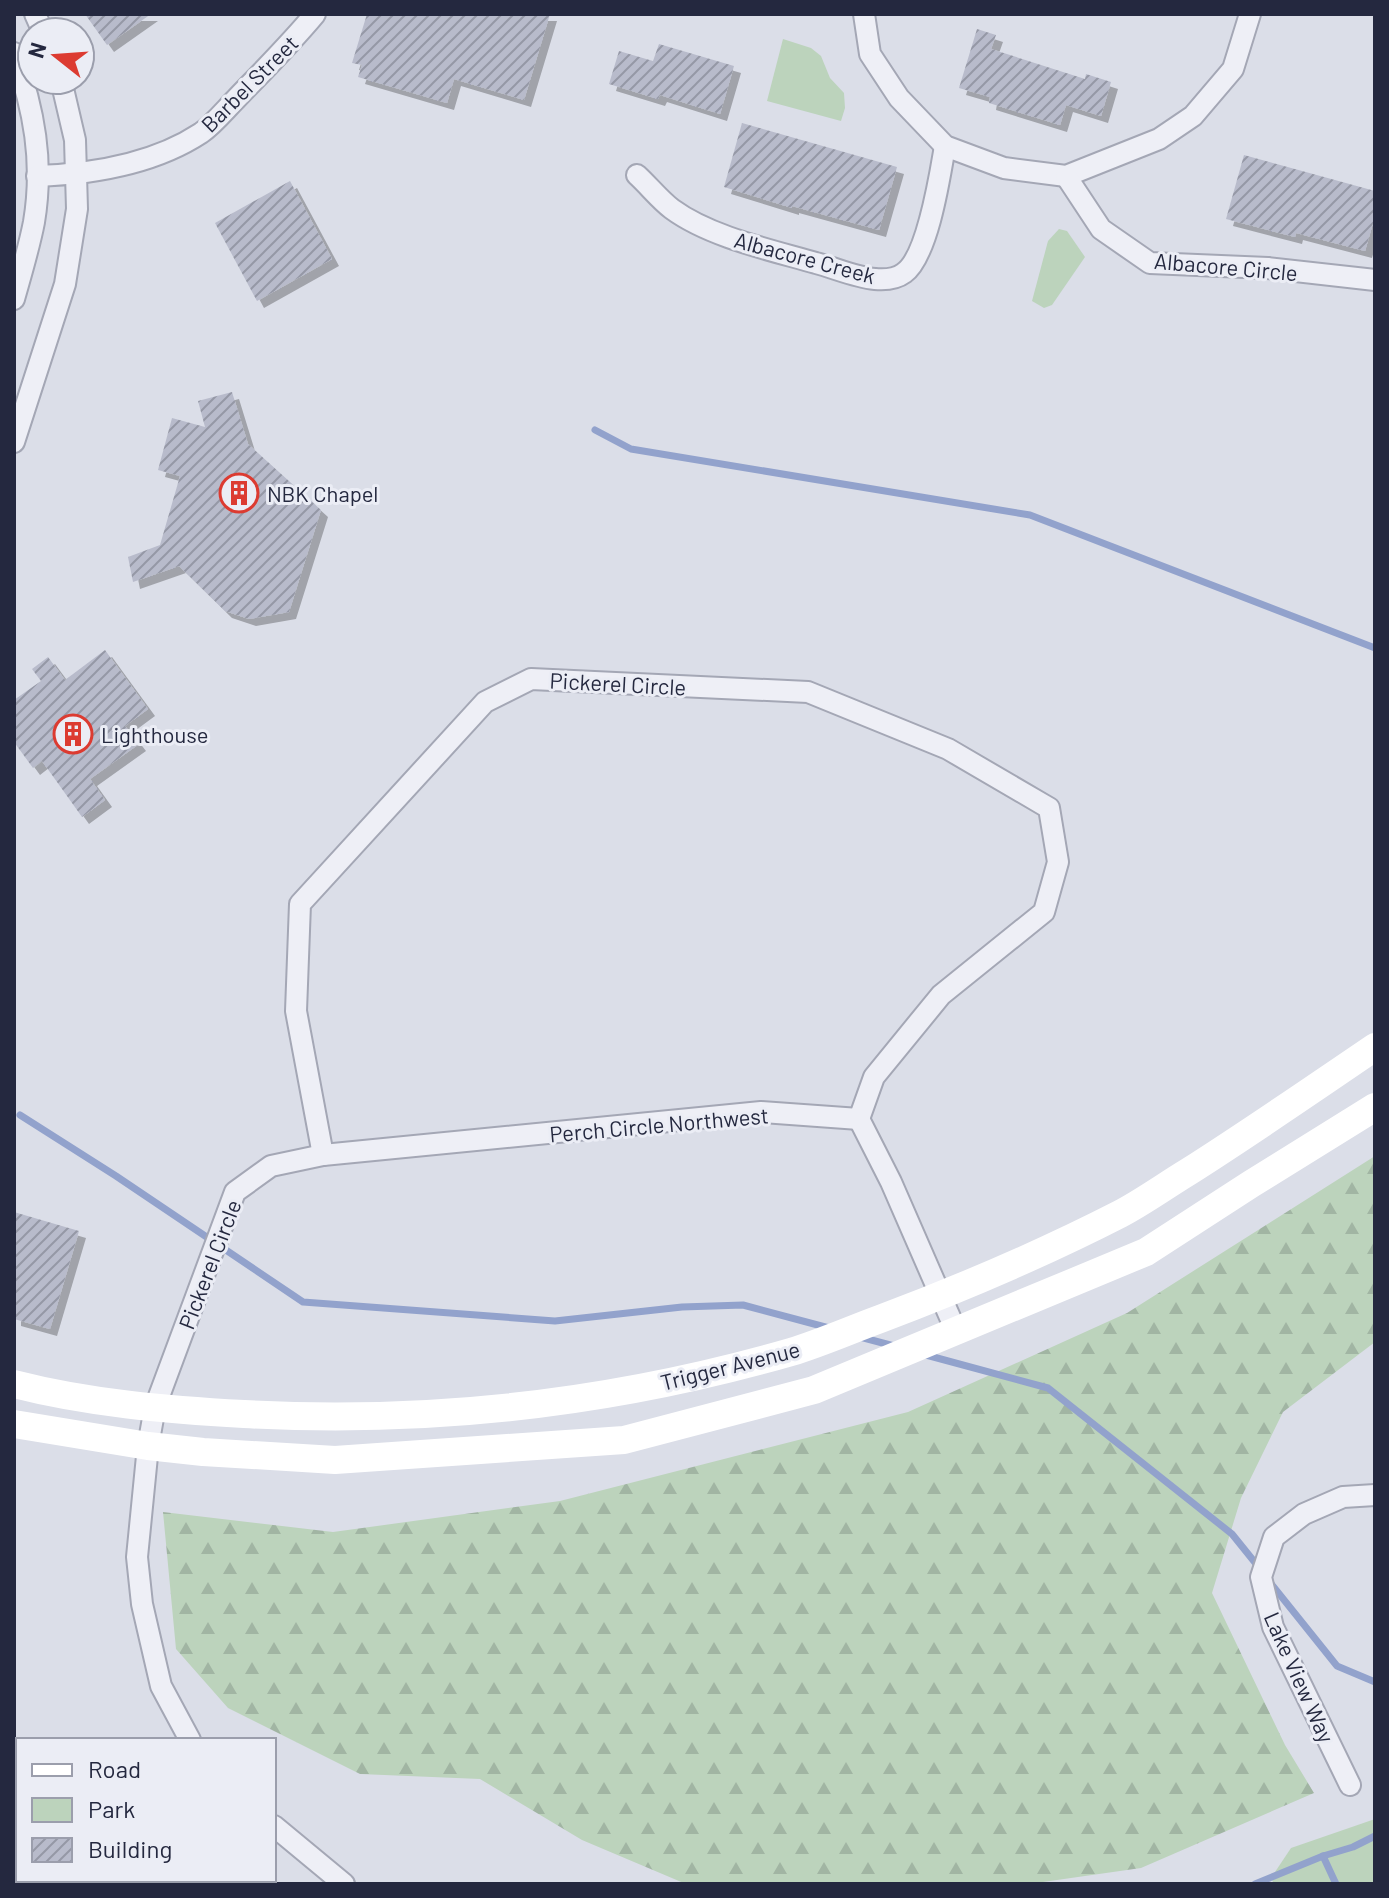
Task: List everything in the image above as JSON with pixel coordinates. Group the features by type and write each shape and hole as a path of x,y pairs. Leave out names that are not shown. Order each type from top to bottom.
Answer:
{"main road":[{"name":"Trigger Avenue","path":"14,1384 103,1401 155,1407 314,1418 456,1413 595,1396 695,1376 794,1351 1018,1264 1124,1212 1231,1145 1375,1047"},
{"name":"Trigger Avenue","path":"14,1424 148,1446 335,1460 624,1440 814,1390 1146,1252 1375,1107"}],"street":[{"name":"Barbel Street","path":"37,176 76,174 126,164 174,148 203,131 292,42 315,14"},
{"path":"864,14 870,54 899,98 945,146 1004,168 1066,176 1159,139 1193,116 1233,69 1250,14"},
{"path":"14,53 30,99 38,156 34,221 14,299"},
{"path":"14,442 65,284 77,209 75,140 65,96"},
{"name":"Albacore Creek","path":"637,175 672,209 709,230 850,273 885,279 895,278 907,271 916,260 925,238 945,146"},
{"name":"Albacore Circle","path":"1066,176 1101,229 1150,263 1268,268 1375,280"},
{"name":"Pickerel Circle","path":"189,1738 161,1686 142,1604 137,1557 155,1407 235,1192 271,1166 323,1155 296,1011 300,904 485,702 531,679 808,692 948,749 1049,808 1058,862 1044,912 941,995 874,1077 859,1119"},
{"name":"Perch Circle Northwest","path":"323,1155 761,1112 859,1119"},
{"path":"859,1119 897,1195 956,1331"},
{"name":"Lake View Way","path":"1350,1785 1273,1627 1261,1577 1274,1537 1304,1514 1343,1497 1375,1495"},
{"path":"276,1828 344,1884"}],"green space":[{"path":"783,39 811,48 821,56 830,78 844,93 845,108 841,121 767,101"},
{"path":"1059,229 1067,231 1085,257 1052,305 1044,308 1032,301 1048,241"},
{"path":"1375,1156 1375,1342 1283,1412 1241,1498 1212,1593 1285,1745 1314,1793 1141,1868 1029,1884 686,1884 582,1840 480,1779 360,1774 228,1708 176,1649 163,1512 333,1532 560,1501 908,1412 1127,1313"},
{"path":"1375,1819 1375,1884 1274,1884 1271,1878 1291,1848"}],"building":[{"path":"85,14 151,14 107,45 96,30 96,16"},
{"path":"367,14 550,14 524,100 454,79 447,103 358,77 362,65 352,63"},
{"path":"977,29 996,35 991,49 1085,79 1086,74 1111,82 1101,116 1066,105 1060,125 989,103 990,97 959,88"},
{"path":"659,44 734,66 720,114 660,95 658,99 609,84 619,51 653,61"},
{"path":"742,123 897,167 879,230 724,187"},
{"path":"1244,155 1375,191 1375,216 1365,251 1226,219"},
{"path":"290,181 332,259 257,301 215,223"},
{"name":"NBK Chapel","path":"232,392 248,444 321,510 289,612 249,619 225,611 179,566 133,582 128,557 160,545 180,476 158,470 172,418 205,427 198,401"},
{"name":"Lighthouse","path":"105,650 148,709 125,726 139,744 90,779 105,800 82,817 42,761 33,768 14,742 14,700 41,681 32,669 48,657 65,680"},
{"path":"14,1212 79,1231 50,1329 14,1319"}],"waterway":[{"path":"595,430 631,449 1030,515 1375,648"},
{"path":"20,1115 303,1302 555,1321 682,1307 743,1305 829,1328"},
{"path":"860,1337 894,1346"},
{"path":"926,1355 1048,1388 1232,1534 1261,1570"},
{"path":"1268,1580 1337,1666 1375,1682"},
{"path":"1255,1884 1375,1836"},
{"path":"1323,1856 1336,1884"}],"place":[{"name":"NBK Chapel","path":"239,493"},
{"name":"Lighthouse","path":"73,734"}]}
